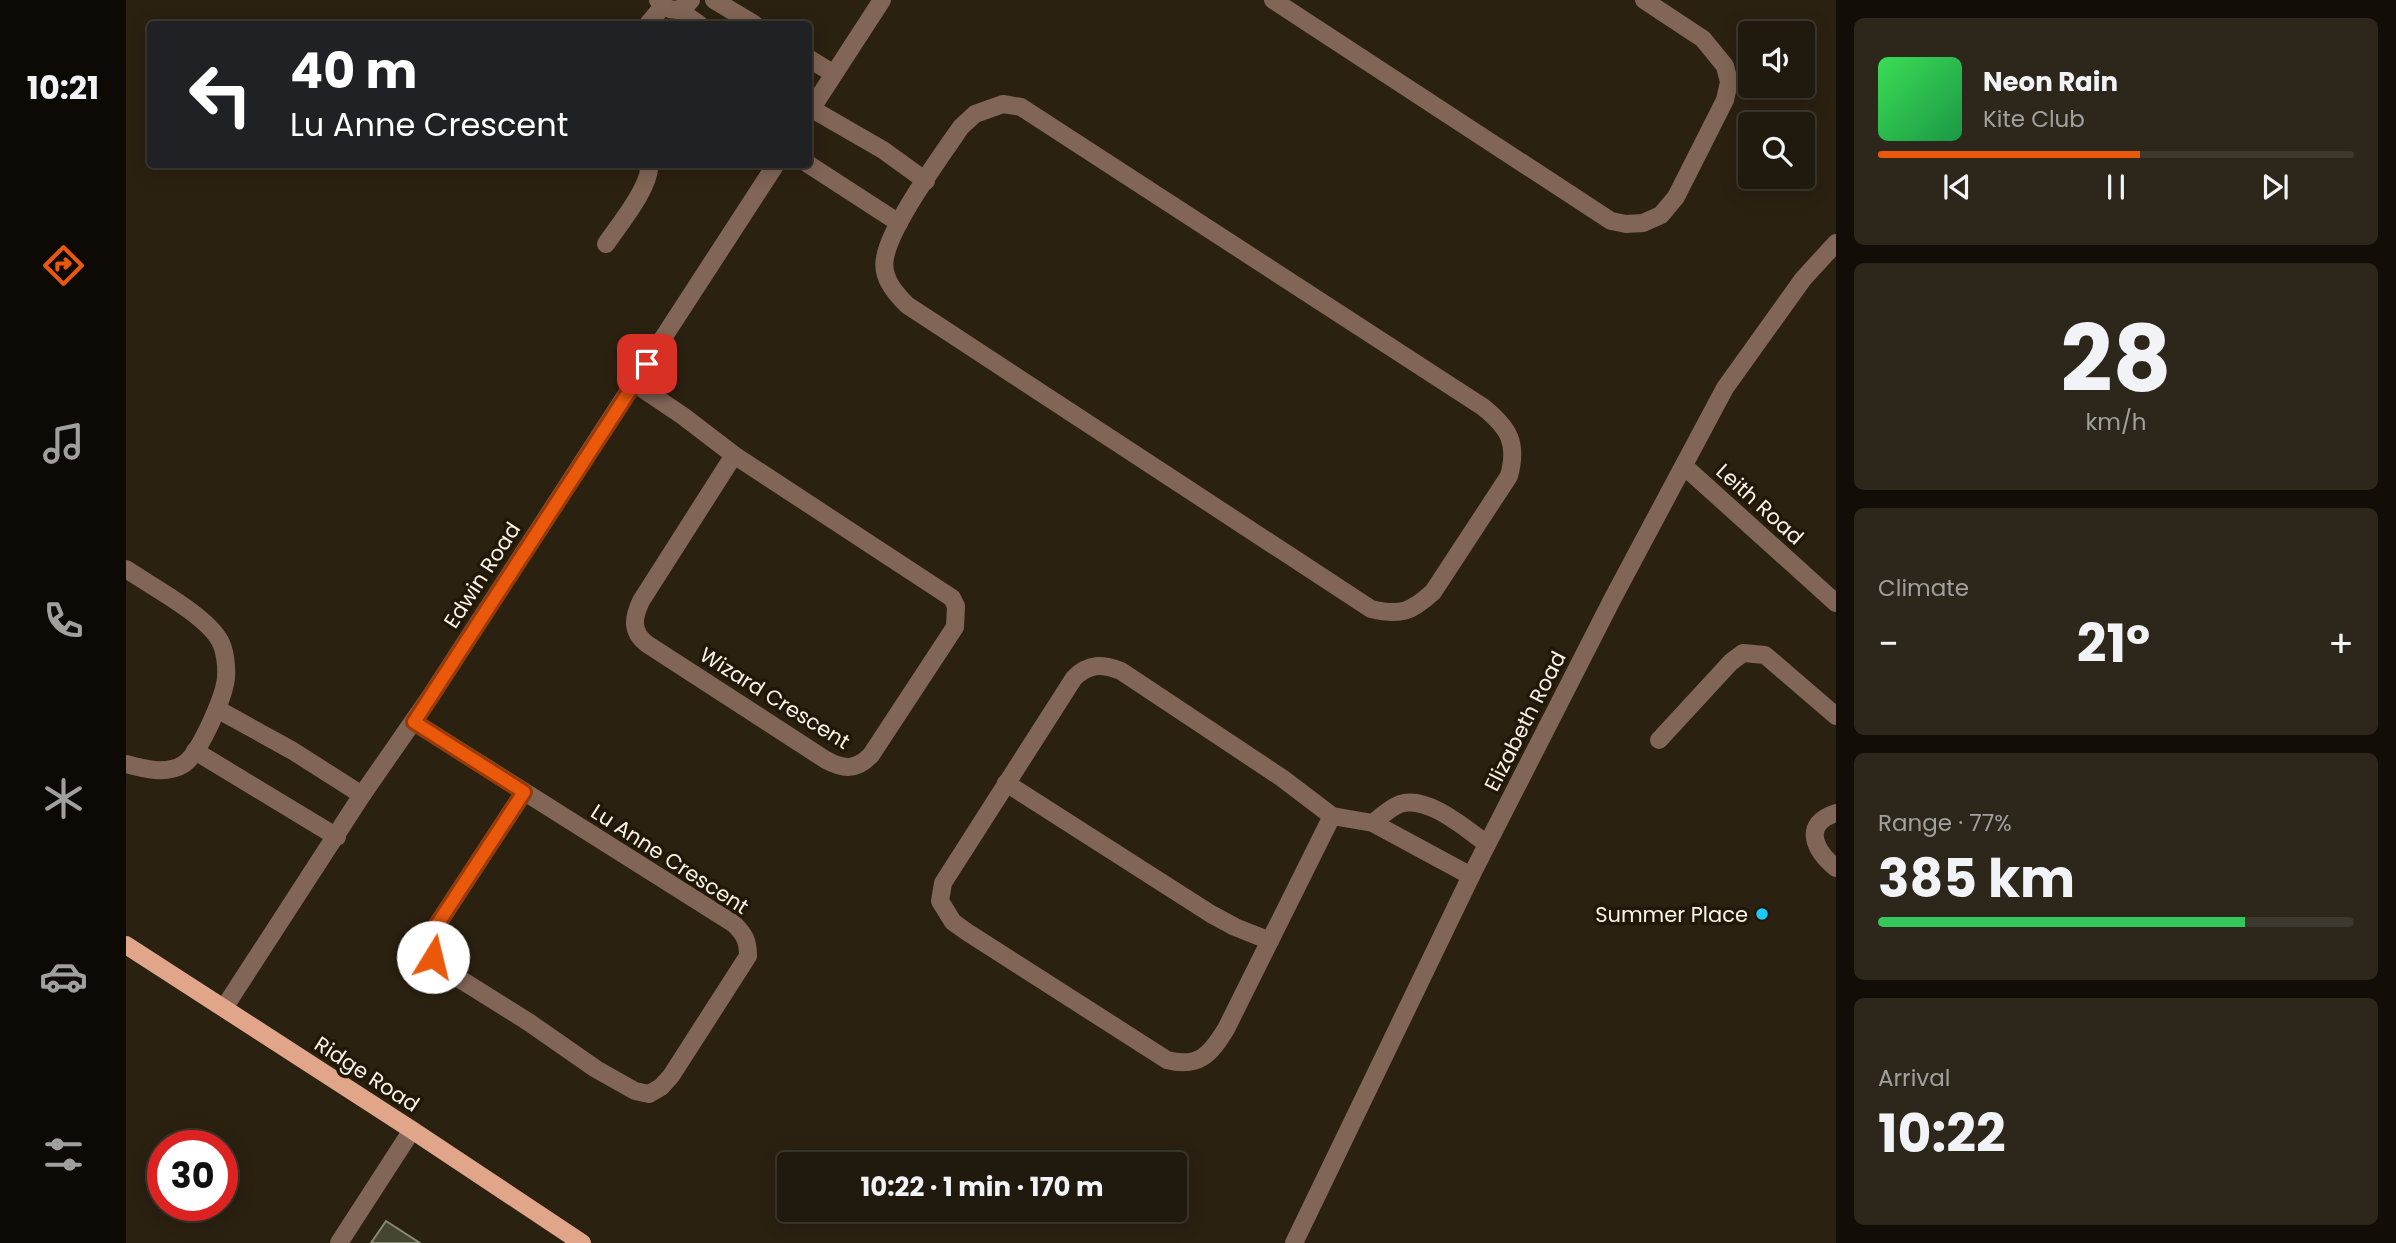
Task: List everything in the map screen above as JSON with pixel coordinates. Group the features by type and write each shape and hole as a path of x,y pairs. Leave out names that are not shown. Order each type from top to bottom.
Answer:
{"main road":[{"name":"Ridge Road","path":"126,945 582,1243"}],"street":[{"path":"714,0 749,21"},
{"path":"882,0 812,104 926,181"},
{"path":"1272,0 1611,221 1626,224 1643,223 1661,215 1676,197 1725,100 1729,82 1725,66 1703,40 1644,0"},
{"path":"652,21 673,4 695,21"},
{"path":"812,60 834,74"},
{"path":"1003,104 1021,107 1501,421 1510,438 1514,457 1508,476 1433,592 1418,606 1403,612 1388,613 1371,609 907,305 894,291 886,275 884,258 898,223 926,181 961,127 975,114 1003,104"},
{"path":"812,167 898,223"},
{"path":"606,244 646,182 651,168"},
{"name":"Edwin Road","path":"224,1008 362,795 414,722 773,168"},
{"name":"Elizabeth Road","path":"1294,1243 1487,844 1614,596 1725,388 1803,279 1836,243"},
{"name":"Wizard Crescent","path":"634,383 734,455 952,598 956,606 954,627 948,638 870,755 864,763 855,767 846,768 826,760 647,644 639,638 635,630 635,614 641,601 734,455"},
{"name":"Leith Road","path":"1684,466 1836,603"},
{"path":"126,569 210,627 220,642 226,677 217,709 195,751 185,764 173,769 153,770 126,764"},
{"path":"1660,740 1742,653 1765,655 1836,716"},
{"path":"1332,816 1226,1029 1212,1051 1192,1062 1167,1060 967,932 953,922 940,901 943,883 1074,678 1089,666 1099,665 1121,671 1282,778 1332,816 1373,823 1471,876"},
{"path":"217,709 302,756 362,795"},
{"name":"Lu Anne Crescent","path":"414,722 734,925 744,934 748,944 748,956 671,1076 662,1087 649,1094 635,1091 596,1069 530,1023 447,971 433,957 431,943 435,928 524,792"},
{"path":"195,751 337,837"},
{"path":"1006,783 1211,914 1270,941"},
{"path":"1373,823 1401,804 1427,805 1487,844"},
{"path":"1836,813 1826,816 1817,824 1814,837 1824,858 1836,868"},
{"path":"339,1243 412,1130"}],"building":[{"path":"386,1221 420,1243 371,1243"}],"place":[{"name":"Summer Place","path":"1762,914"}],"route":[{"path":"433,957 431,943 435,928 524,792 414,722 647,364"}]}
